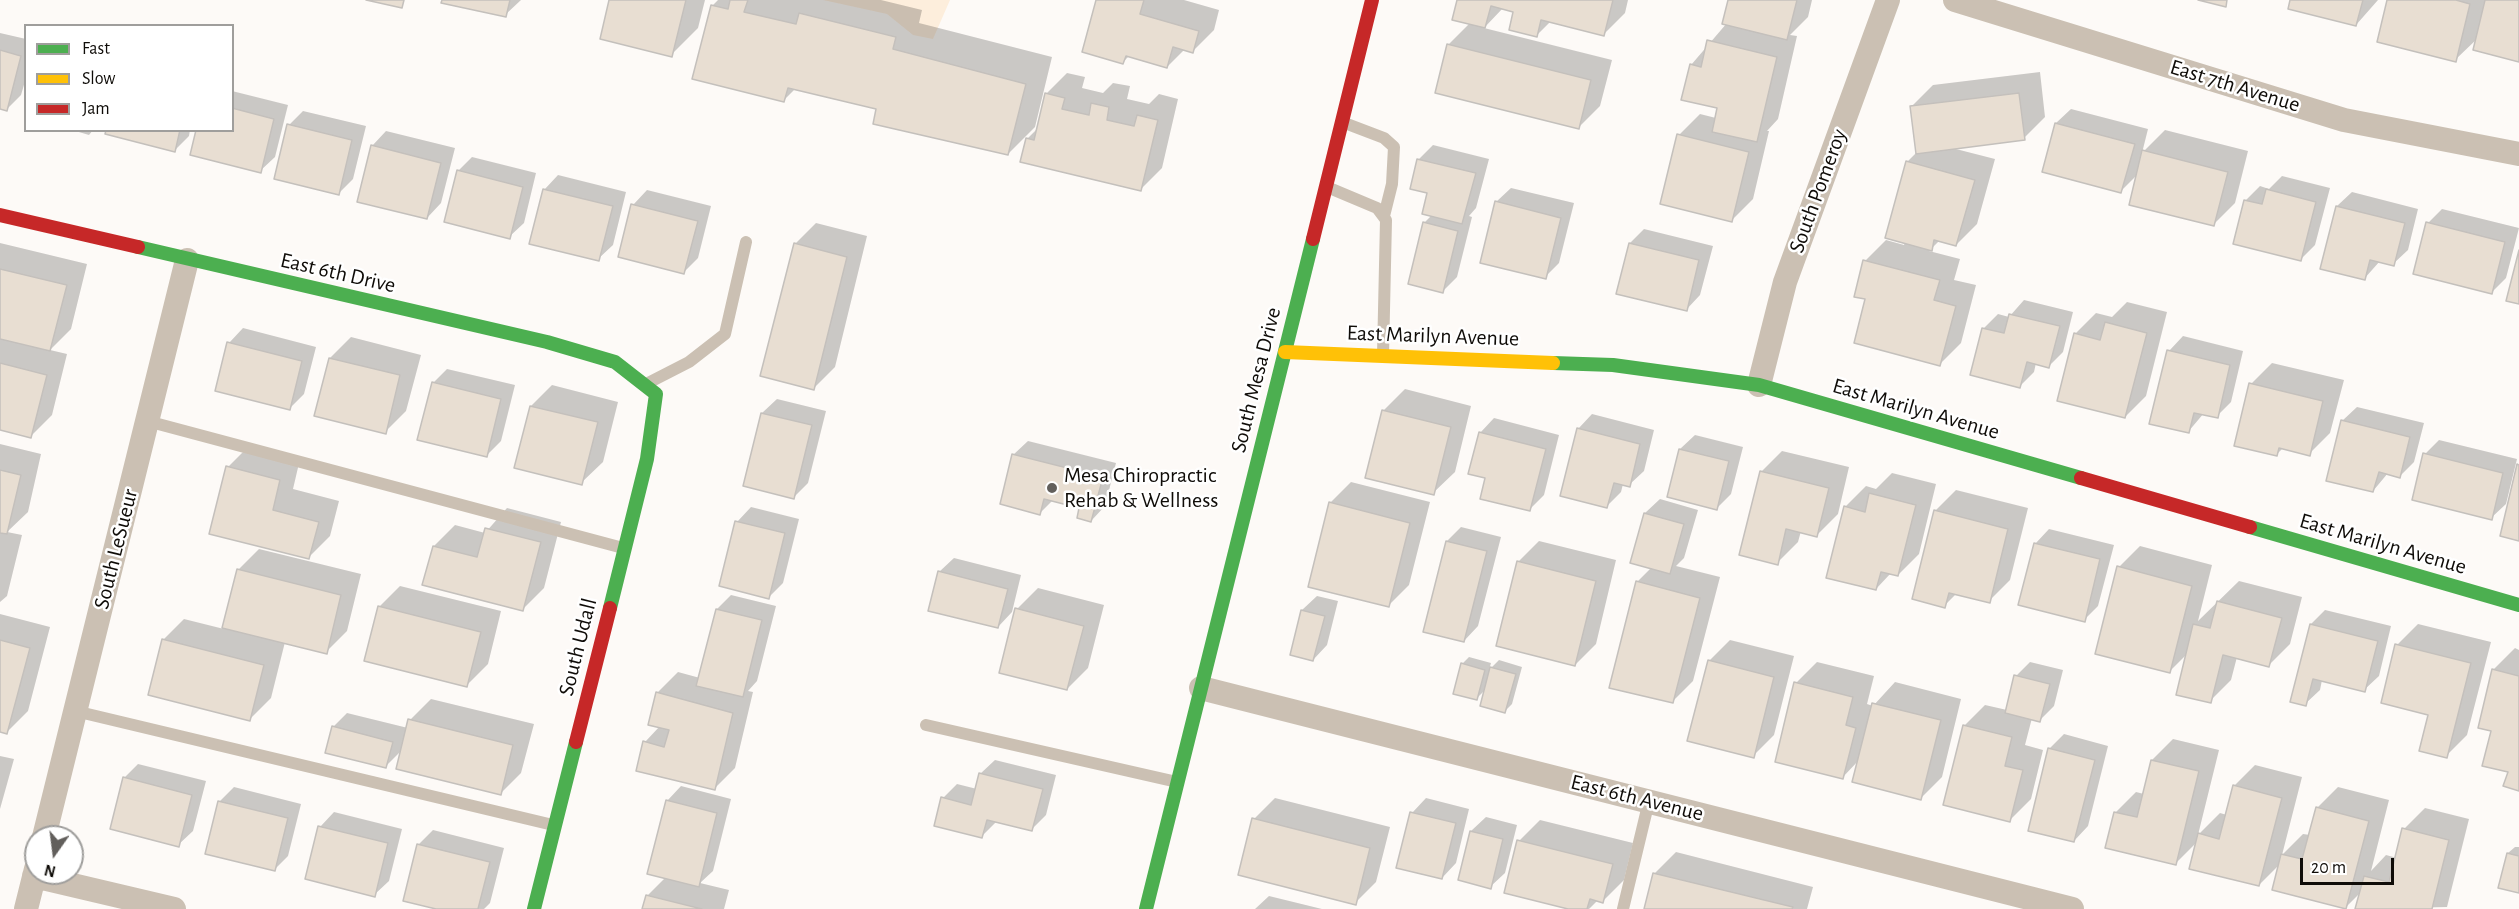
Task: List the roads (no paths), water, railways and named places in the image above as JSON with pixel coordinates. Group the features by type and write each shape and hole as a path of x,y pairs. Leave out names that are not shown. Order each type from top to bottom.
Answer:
{"street":[{"name":"South Mesa Drive","path":"1146,909 1372,0"},
{"name":"South Pomeroy","path":"1759,385 1785,282 1888,0"},
{"name":"East 7th Avenue","path":"1955,0 2344,120 2519,154"},
{"name":"East 6th Drive","path":"0,215 547,342 615,362 656,394"},
{"name":"South LeSueur","path":"47,825 187,260"},
{"name":"East Marilyn Avenue","path":"1285,352 1613,365 1759,385 2519,605"},
{"name":"South Udall","path":"534,909 646,459 656,394"},
{"name":"East 6th Avenue","path":"1201,688 2072,909"},
{"path":"26,909 32,885"},
{"path":"81,885 174,909"}],"lane":[{"path":"1341,121 1384,138 1394,147 1392,184 1384,216 1386,300 1383,356"},
{"path":"1325,186 1377,208 1384,216"},
{"path":"644,385 689,362 725,334 746,242"},
{"path":"147,421 624,549"},
{"path":"75,711 554,825"},
{"path":"926,725 1178,782"},
{"path":"1623,909 1649,801"}],"place":[{"name":"Mesa Chiropractic Rehab & Wellness","path":"1052,488"}]}
